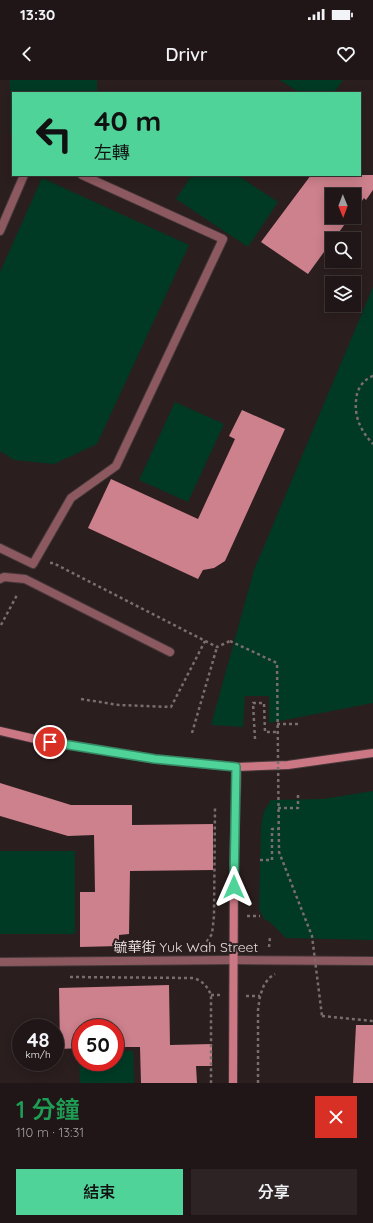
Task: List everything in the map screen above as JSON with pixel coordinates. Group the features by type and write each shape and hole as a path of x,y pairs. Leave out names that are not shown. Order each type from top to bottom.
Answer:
{"main road":[{"path":"0,731 35,739 155,759 236,767 288,765 373,753"},
{"path":"233,1083 236,767"}],"street":[{"path":"0,231 24,176"},
{"path":"0,548 33,564 71,498 116,466 223,239 84,176"},
{"path":"0,579 4,577 25,579 170,652"},
{"name":"毓華街 Yuk Wah Street","path":"0,962 234,960 373,961"}],"path":[{"path":"373,376 367,378 358,388 355,404 356,415 360,427 373,444"},
{"path":"33,564 53,563 217,647"},
{"path":"1,625 17,595"},
{"path":"81,699 119,705 171,708 205,641"},
{"path":"192,733 217,647 230,641 277,663 279,852 312,936 322,1016 373,1021"},
{"path":"255,739 253,704 264,703 265,732 278,732"},
{"path":"277,724 298,724"},
{"path":"278,808 298,808 298,793"},
{"path":"199,946 205,944 212,934 214,808"},
{"path":"260,860 272,860 272,829 278,829"},
{"path":"258,1083 258,1010 260,996 264,985 269,978 277,973"},
{"path":"314,974 321,975"},
{"path":"70,977 193,978 202,981 208,988 211,995 211,1083"}],"green space":[{"path":"10,80 97,80 97,92 12,92 12,134 10,134"},
{"path":"280,80 343,80 335,92 298,92"},
{"path":"191,176 239,176 278,202 248,247 176,199"},
{"path":"42,178 189,245 97,444 54,464 14,460 0,451 0,272"},
{"path":"373,287 373,703 269,723 269,696 245,696 243,727 211,725 254,570"},
{"path":"175,402 224,424 188,502 139,480"},
{"path":"373,791 373,940 286,938 270,922 264,919 259,909 261,825 264,811 271,800 323,799"},
{"path":"0,851 75,851 75,934 0,934"},
{"path":"124,1051 133,1051 134,1083 80,1083 80,1071 124,1071"}],"building":[{"path":"373,175 373,190 366,200 364,198 361,202 361,188 325,188 325,224 345,224 339,232 325,232 325,251 308,274 261,242 310,176"},
{"path":"242,410 285,429 225,561 214,568 203,570 198,579 88,528 111,479 198,519 235,439 229,436"},
{"path":"0,783 71,805 132,805 132,825 213,824 213,870 130,871 129,934 119,935 119,946 80,947 80,892 95,892 94,835 68,836 0,816"},
{"path":"169,985 170,1045 212,1044 212,1066 196,1066 197,1083 141,1083 140,1047 124,1047 124,1019 72,1019 72,1048 64,1049 64,1019 60,1019 59,988"},
{"path":"356,1025 373,1025 373,1083 353,1083"}],"route":[{"path":"50,742 155,759 193,764 236,767 234,887"}]}
